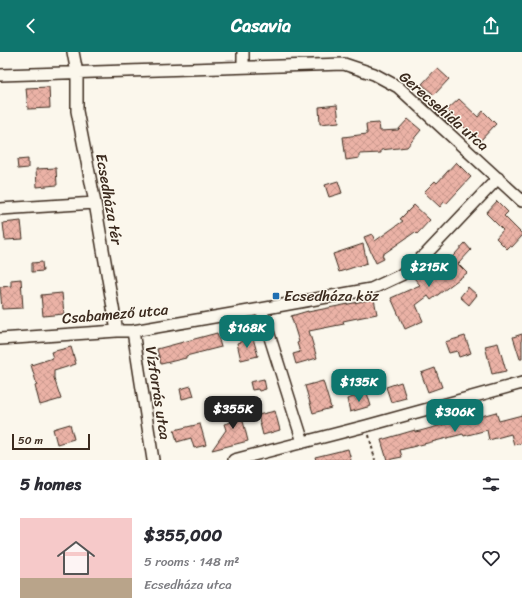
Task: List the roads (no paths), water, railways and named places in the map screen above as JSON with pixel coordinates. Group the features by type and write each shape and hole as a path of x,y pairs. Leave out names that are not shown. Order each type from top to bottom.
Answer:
{"street":[{"path":"73,52 77,73"},
{"path":"243,52 243,66"},
{"name":"Gerecsehida utca","path":"0,75 243,66 344,64 374,74 398,87 522,201"},
{"name":"Ecsedháza tér","path":"77,73 77,111 95,203 117,331"},
{"name":"Csabamező utca","path":"0,339 133,331 261,310 371,289 402,275 425,255 498,178"},
{"path":"0,209 95,203"},
{"path":"261,310 303,442"},
{"name":"Vízforrás utca","path":"133,331 153,460"},
{"path":"234,460 366,426 522,383"}],"place":[{"name":"Ecsedháza köz","path":"276,296"}]}
